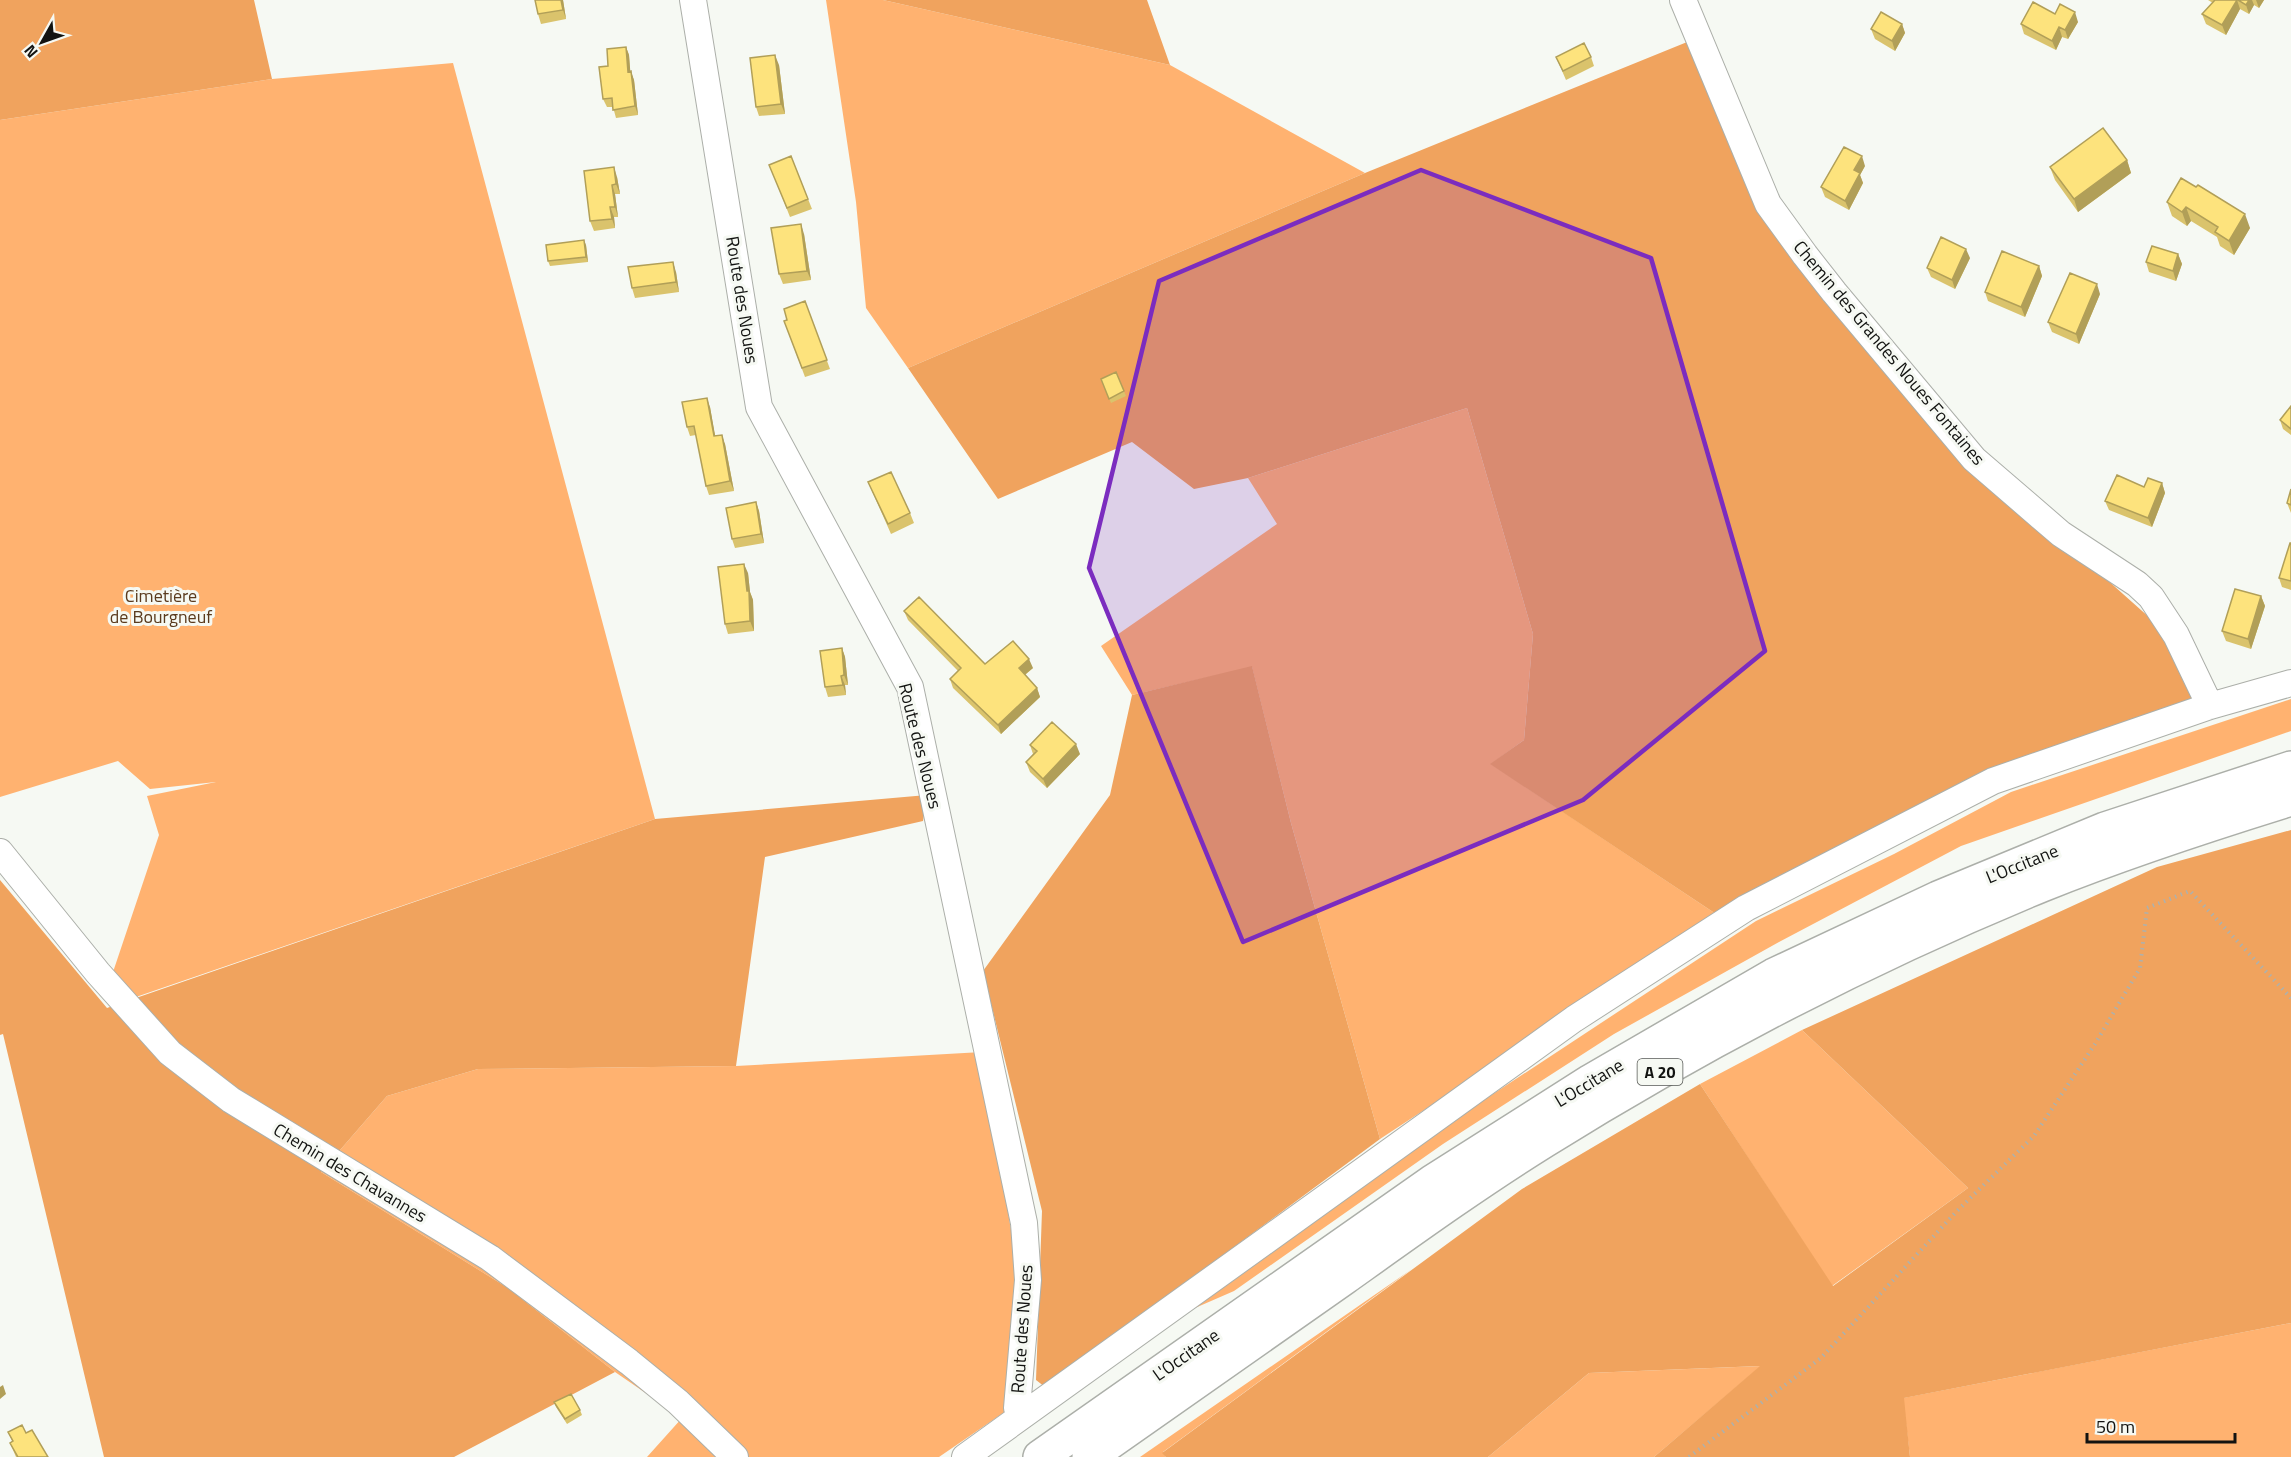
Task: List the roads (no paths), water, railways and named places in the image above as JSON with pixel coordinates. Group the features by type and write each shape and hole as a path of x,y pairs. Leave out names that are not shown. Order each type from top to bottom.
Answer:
{"highway":[{"name":"L'Occitane","path":"1040,1457 1432,1182 1591,1080 1774,975 1938,898 2095,833 2291,768"},
{"name":"L'Occitane","path":"1089,1457 1434,1214 1542,1142 1689,1055 1804,993 1941,928 2034,888 2181,833 2291,799"}],"street":[{"name":"Route des Noues","path":"693,0 759,407 910,687 1024,1223 1028,1280 1017,1408 1021,1415"},
{"name":"Chemin des Grandes Noues Fontaines","path":"1683,0 1768,204 1805,255 1974,459 2061,534 2137,584 2151,597 2176,635 2210,706"},
{"path":"965,1457 1574,1019 1746,908 1993,782 2210,706 2291,683"},
{"name":"Chemin des Chavannes","path":"0,852 98,973 170,1053 231,1100 490,1258 629,1362 678,1402 735,1457"}],"park label":[{"name":"Cimetière de Bourgneuf","path":"161,606"}]}
